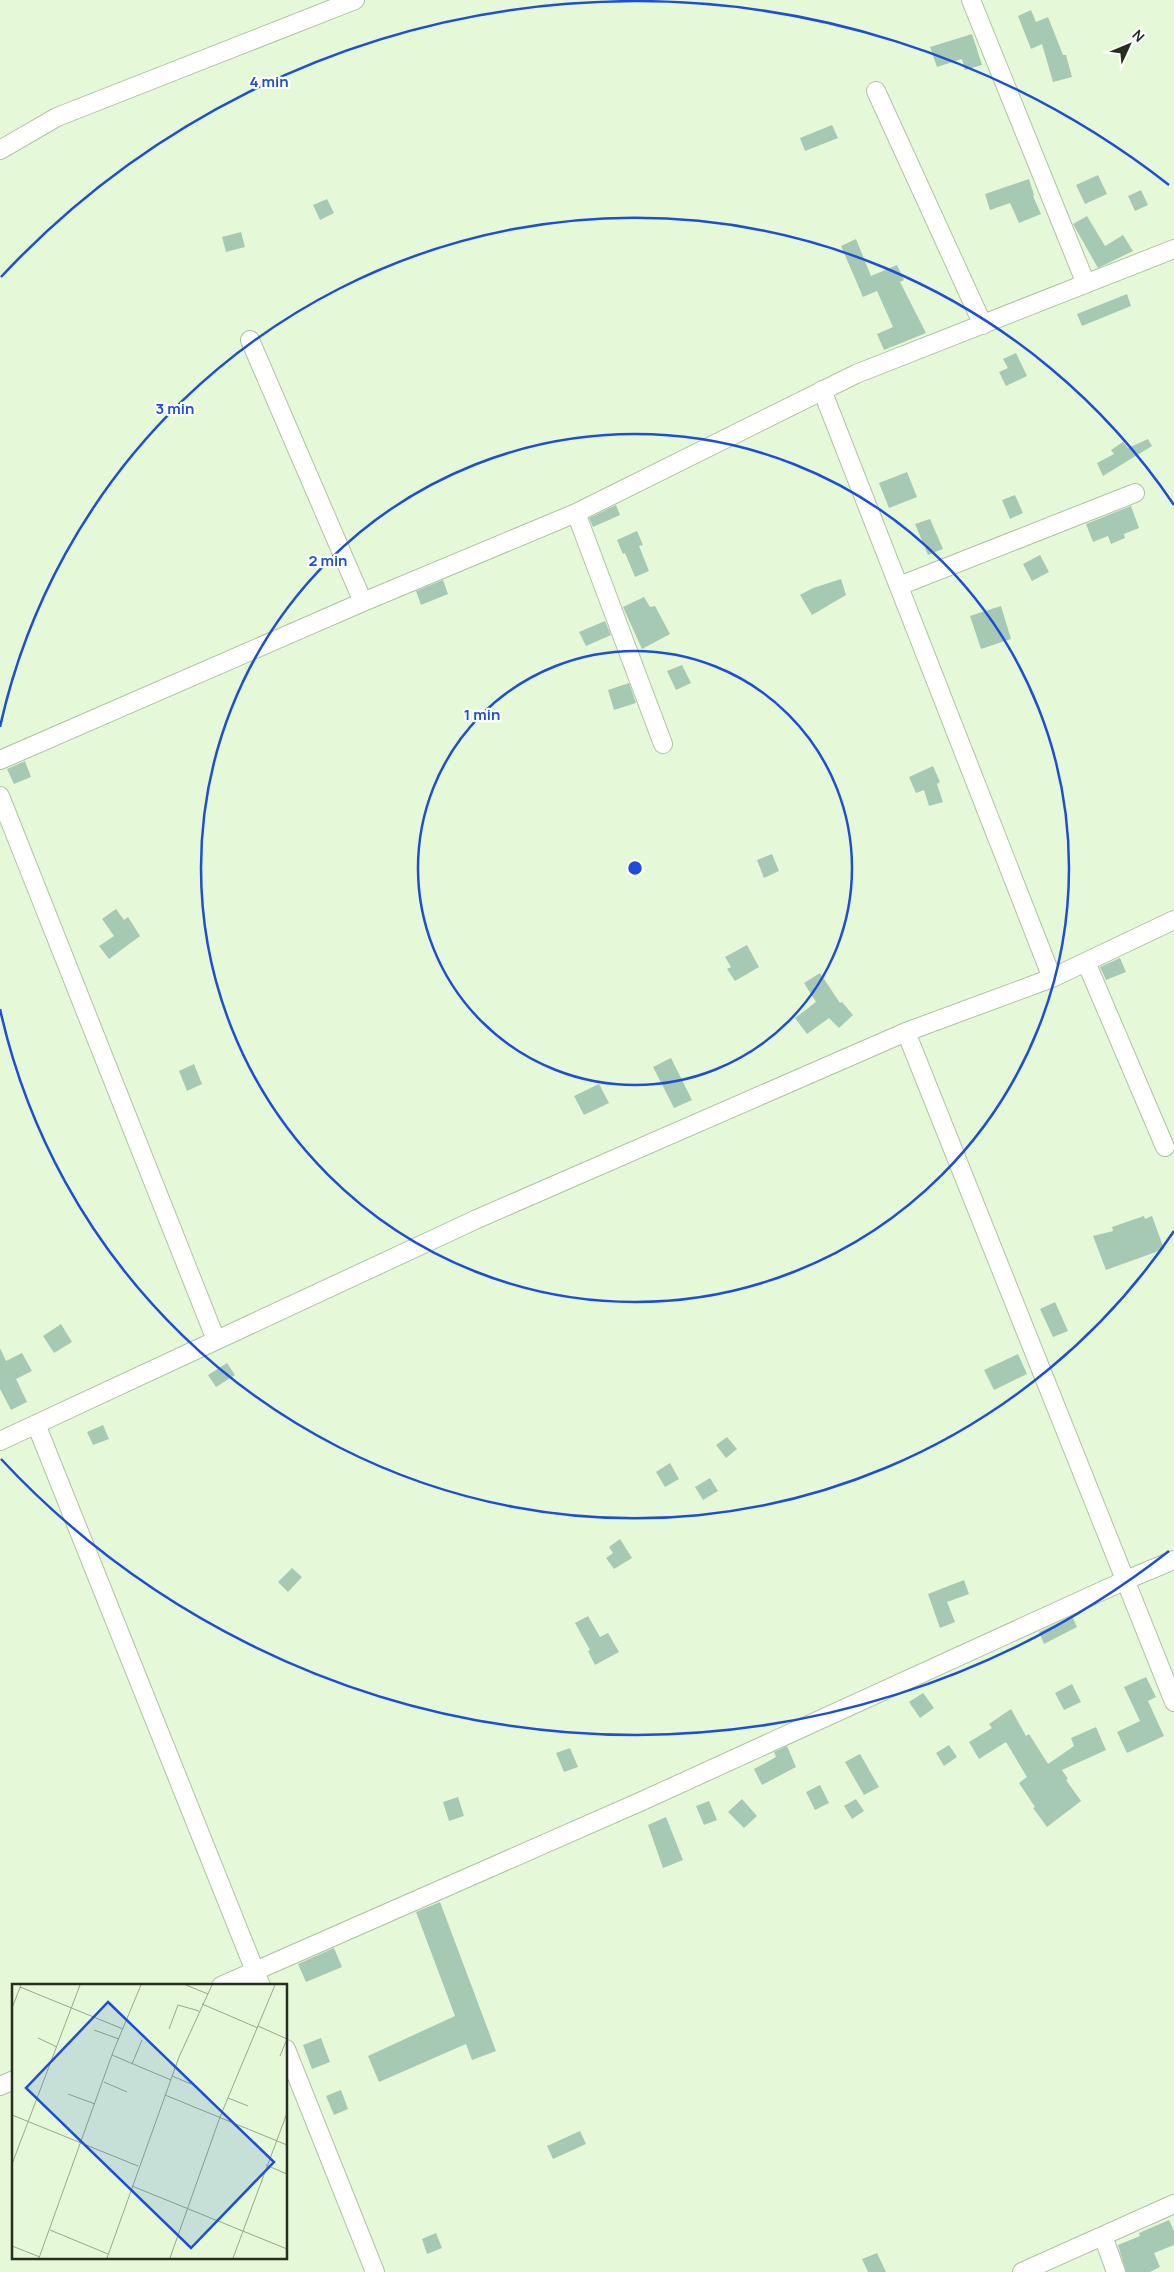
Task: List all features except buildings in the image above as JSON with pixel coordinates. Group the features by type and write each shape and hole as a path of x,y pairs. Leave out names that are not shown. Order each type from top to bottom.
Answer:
{"street":[{"path":"0,150 57,117 354,0"},
{"path":"971,0 1086,284"},
{"path":"876,91 983,325"},
{"path":"0,760 363,602 576,513 856,374 1174,249"},
{"path":"250,340 363,602"},
{"path":"822,390 1052,978"},
{"path":"899,586 1135,493"},
{"path":"576,513 663,744"},
{"path":"0,796 216,1340"},
{"path":"0,1440 477,1218 906,1032 1052,978 1174,920"},
{"path":"1086,962 1165,1147"},
{"path":"906,1032 1174,1702"},
{"path":"36,1424 258,1978"},
{"path":"230,1984 258,1978 1126,1580 1174,1560"},
{"path":"288,2054 375,2272"},
{"path":"0,2086 12,2081"},
{"path":"1022,2272 1174,2204"},
{"path":"1103,2236 1116,2272"}]}
